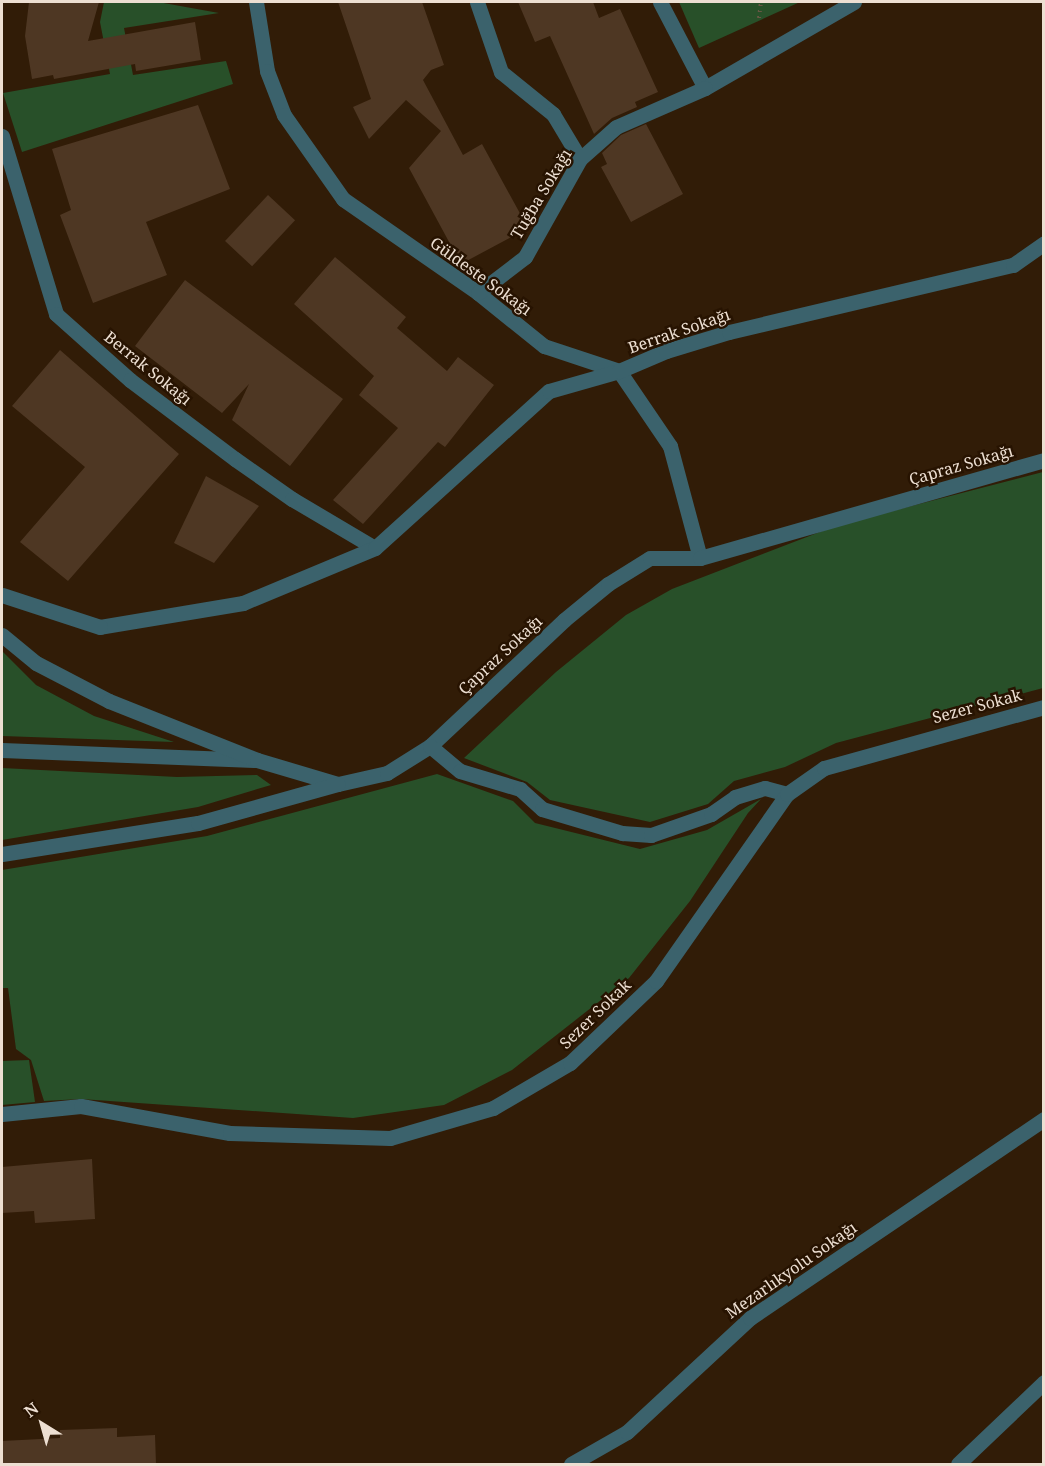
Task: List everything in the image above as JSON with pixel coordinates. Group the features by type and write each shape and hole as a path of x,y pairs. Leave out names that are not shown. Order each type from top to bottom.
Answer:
{"street":[{"name":"Güldeste Sokağı","path":"256,2 267,71 284,115 343,199 478,294 544,346 619,371"},
{"path":"477,2 501,72 553,114 579,159"},
{"path":"660,2 705,88"},
{"name":"Tuğba Sokağı","path":"478,294 525,257 579,159 616,127 705,88 854,2"},
{"name":"Berrak Sokağı","path":"2,136 56,314 130,380 235,459 292,499 375,548"},
{"name":"Berrak Sokağı","path":"2,595 100,627 243,603 375,548 549,391 619,371 666,351 729,332 1013,265 1044,243"},
{"path":"619,371 670,446 700,558"},
{"name":"Çapraz Sokağı","path":"2,635 36,663 109,701 257,760 338,784 387,773 430,746 535,646 608,584 650,558 700,558 1044,460"},
{"name":"Sezer Sokak","path":"2,1114 81,1107 230,1133 390,1138 493,1108 570,1063 656,981 787,794 824,768 1044,707"},
{"path":"430,746 460,771 520,789 542,809 622,833 651,835 711,814 735,797 765,788 787,794"},
{"path":"2,750 257,760"},
{"path":"2,854 198,823 338,784"},
{"name":"Mezarlıkyolu Sokağı","path":"571,1464 627,1432 750,1318 1044,1119"},
{"path":"958,1464 969,1458 1044,1382"}],"path":[{"path":"759,18 761,2"}],"green space":[{"path":"104,2 158,2 219,13 124,28 133,75 226,61 233,84 22,152 3,93 110,74 100,22"},
{"path":"679,2 800,2 699,48"},
{"path":"1043,472 1043,688 836,743 785,767 734,781 708,804 650,822 550,800 527,782 464,758 556,672 626,615 672,589 838,525"},
{"path":"2,651 36,685 94,716 174,742 2,736"},
{"path":"2,768 177,777 257,775 271,785 198,807 2,840"},
{"path":"437,774 513,801 535,823 640,849 707,830 761,799 748,813 690,901 629,978 512,1070 444,1105 353,1118 81,1099 44,1101 31,1060 16,1049 8,988 2,988 2,870 207,836"},
{"path":"29,1060 35,1102 2,1105 2,1061"}],"building":[{"path":"29,2 99,2 88,41 195,22 201,60 136,71 135,64 54,79 53,75 32,79 25,36"},
{"path":"338,2 422,2 444,65 431,70 423,80 463,155 482,144 528,228 461,264 409,168 441,131 406,100 369,139 353,107 371,99"},
{"path":"518,2 593,2 599,18 620,9 658,92 635,102 637,107 612,118 594,134 550,36 535,42"},
{"path":"198,105 230,189 146,222 167,275 93,303 60,215 71,210 52,149"},
{"path":"646,124 683,194 631,222 601,167 607,164 602,153 621,135"},
{"path":"268,195 295,220 252,266 225,241"},
{"path":"335,257 406,317 397,328 447,371 458,357 494,385 445,447 438,442 363,524 333,500 398,428 359,395 374,376 294,304"},
{"path":"185,280 343,399 290,466 232,420 249,384 222,413 135,346"},
{"path":"60,350 179,454 68,581 20,542 85,467 12,406"},
{"path":"206,476 259,506 214,563 174,543"},
{"path":"92,1159 95,1219 35,1223 34,1211 2,1213 2,1167"},
{"path":"117,1428 117,1437 155,1435 156,1464 3,1464 2,1441 60,1438 60,1430"}]}
